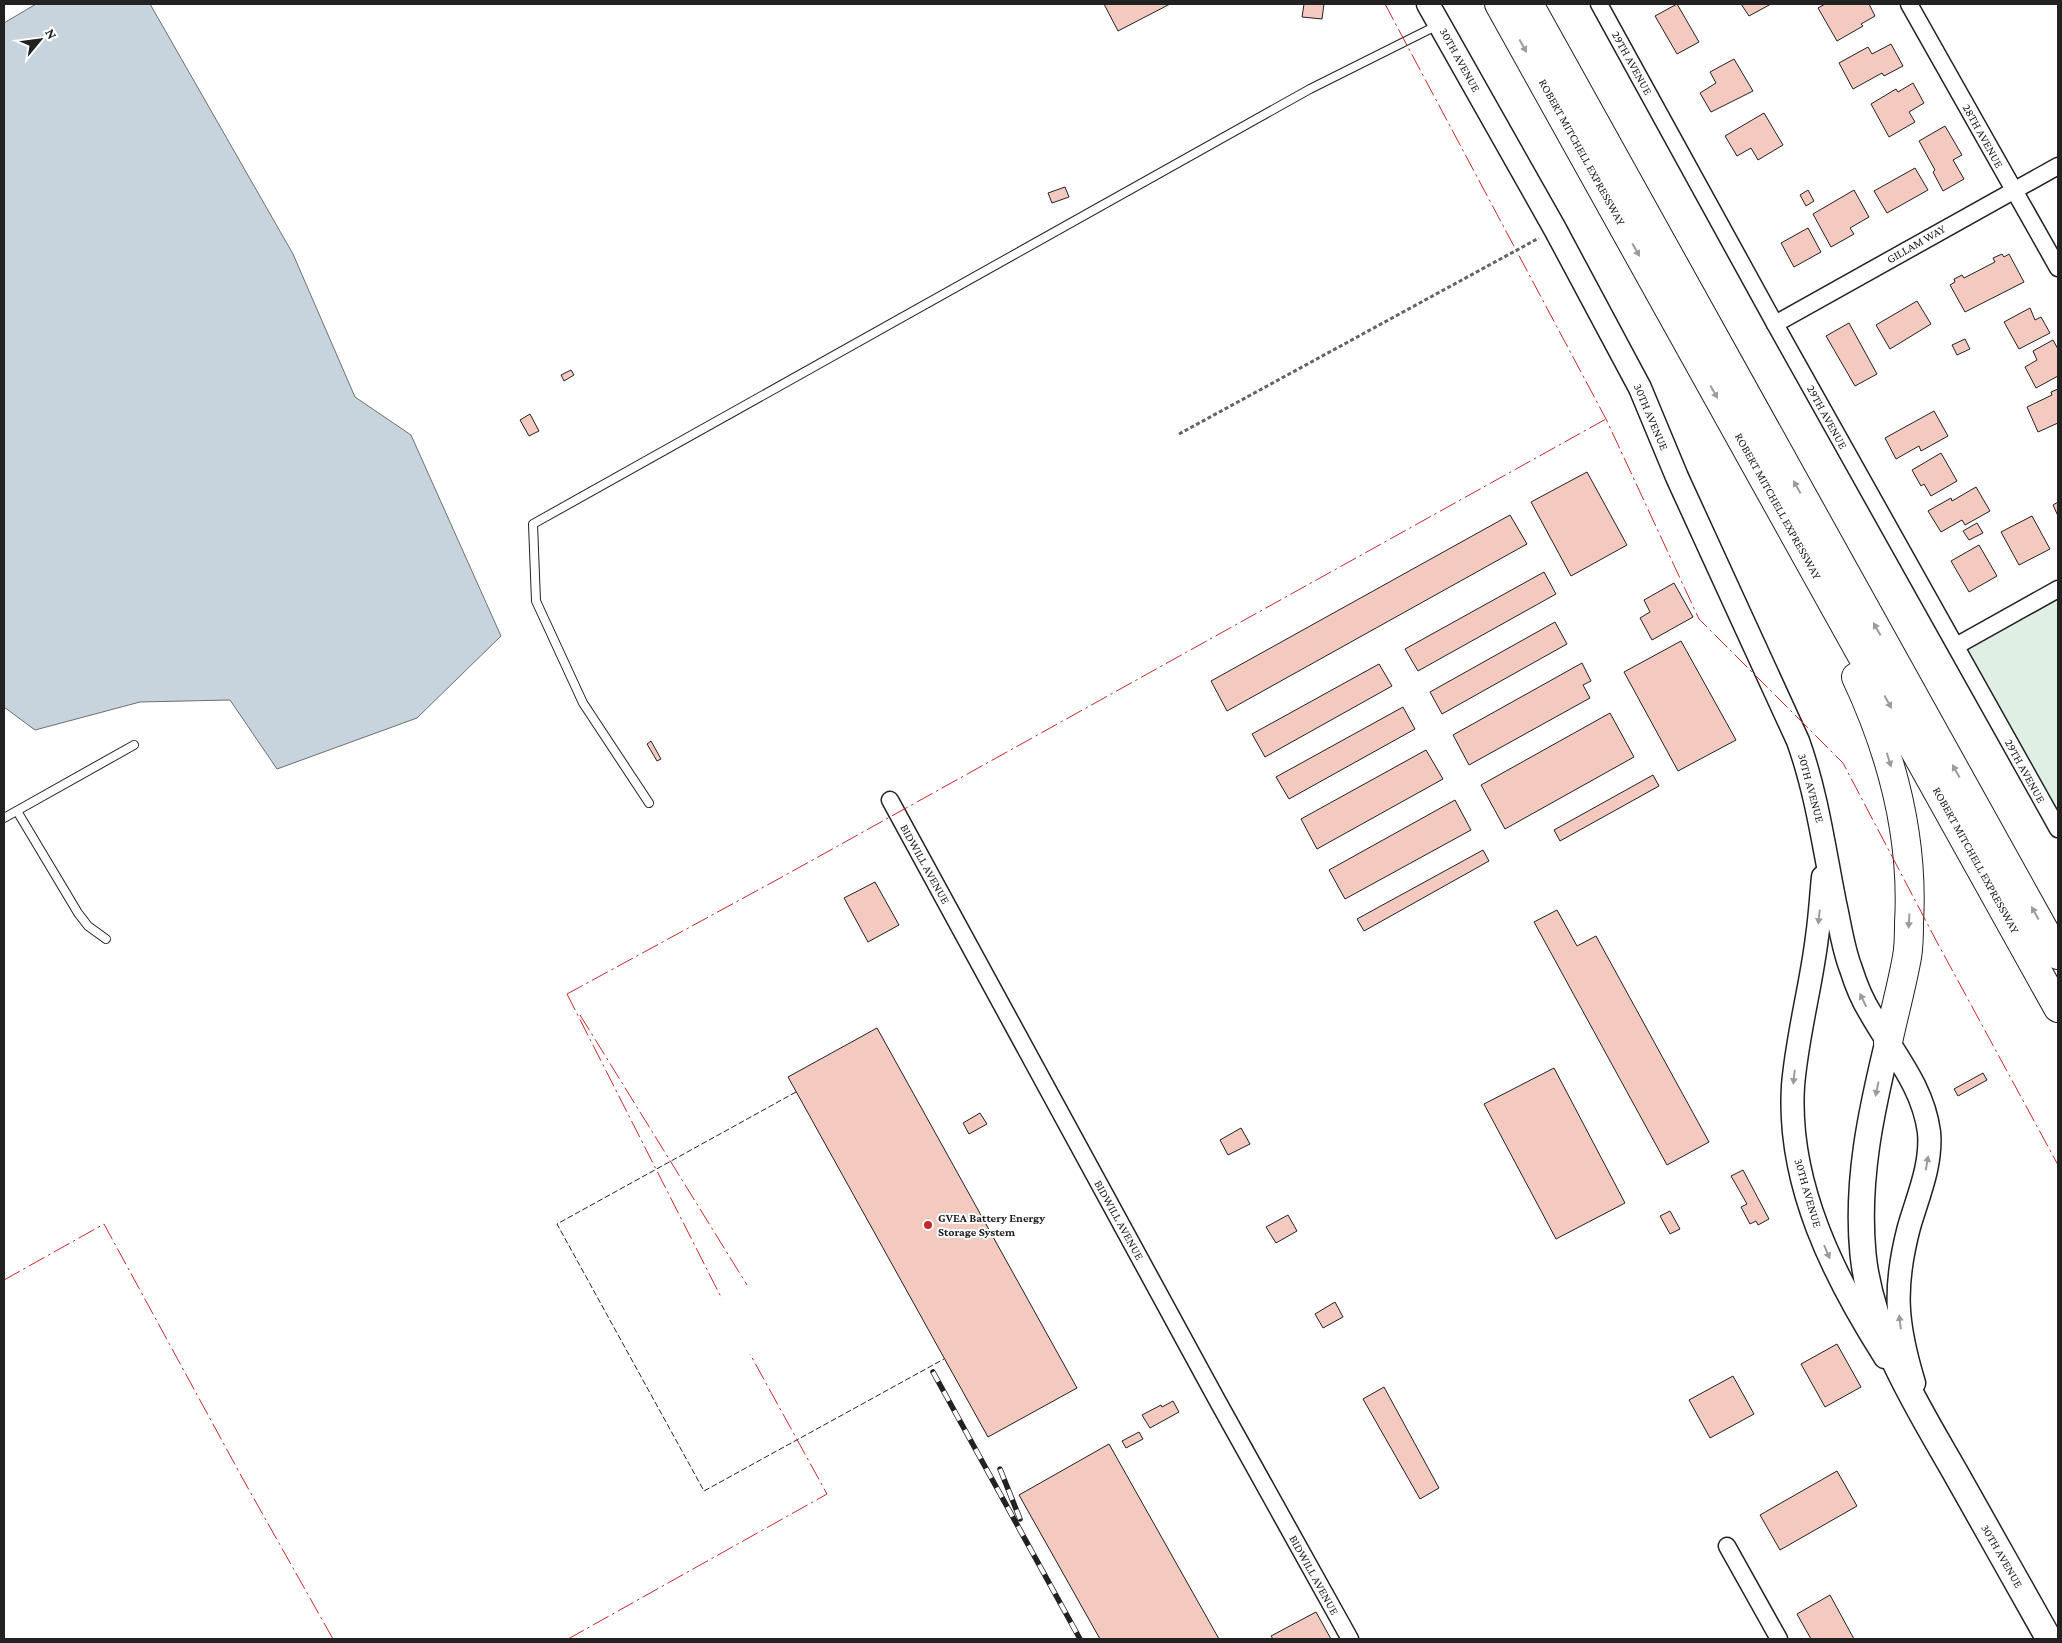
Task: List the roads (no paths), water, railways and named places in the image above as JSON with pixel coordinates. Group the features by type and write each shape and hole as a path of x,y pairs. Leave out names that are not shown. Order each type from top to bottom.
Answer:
{"highway":[{"name":"ROBERT MITCHELL EXPRESSWAY","path":"1499,4 2058,1008"},
{"name":"ROBERT MITCHELL EXPRESSWAY","path":"1529,4 2057,952"},
{"path":"1744,446 1868,702 1889,759 1900,802 1908,852 1910,903 1908,956 1888,1042"}],"main road":[{"name":"30TH AVENUE","path":"1428,4 1555,229 1640,388 1677,477 1798,741 1813,787 1850,967 1870,1013 1918,1090 1926,1111 1929,1134 1928,1158 1904,1252 1898,1295 1905,1353 1925,1420"},
{"name":"30TH AVENUE","path":"1825,851 1817,938 1798,1046 1793,1088 1796,1154 1819,1233 1838,1275 1868,1331 1925,1420 2049,1639"},
{"path":"1888,1042 1867,1134 1862,1176 1861,1218 1863,1256 1869,1290 1878,1321 1893,1357 1925,1420"}],"street":[{"name":"29TH AVENUE","path":"1599,4 1775,324 2058,829"},
{"name":"28TH AVENUE","path":"1909,4 2058,268"},
{"name":"GILLAM WAY","path":"1775,324 2058,166"},
{"path":"1956,646 2058,589"},
{"name":"BIDWILL AVENUE","path":"890,800 1212,1391 1350,1639"},
{"path":"1727,1546 1779,1639"}],"lane":[{"path":"648,803 583,703 536,601 533,524 1310,89 1440,24"},
{"path":"4,818 134,745"},
{"path":"17,811 78,913 88,926 106,940"}],"railway":[{"path":"933,1372 1080,1639"},
{"path":"1000,1469 1020,1519"}],"place":[{"name":"GVEA Battery Energy Storage System","path":"928,1225"}]}
